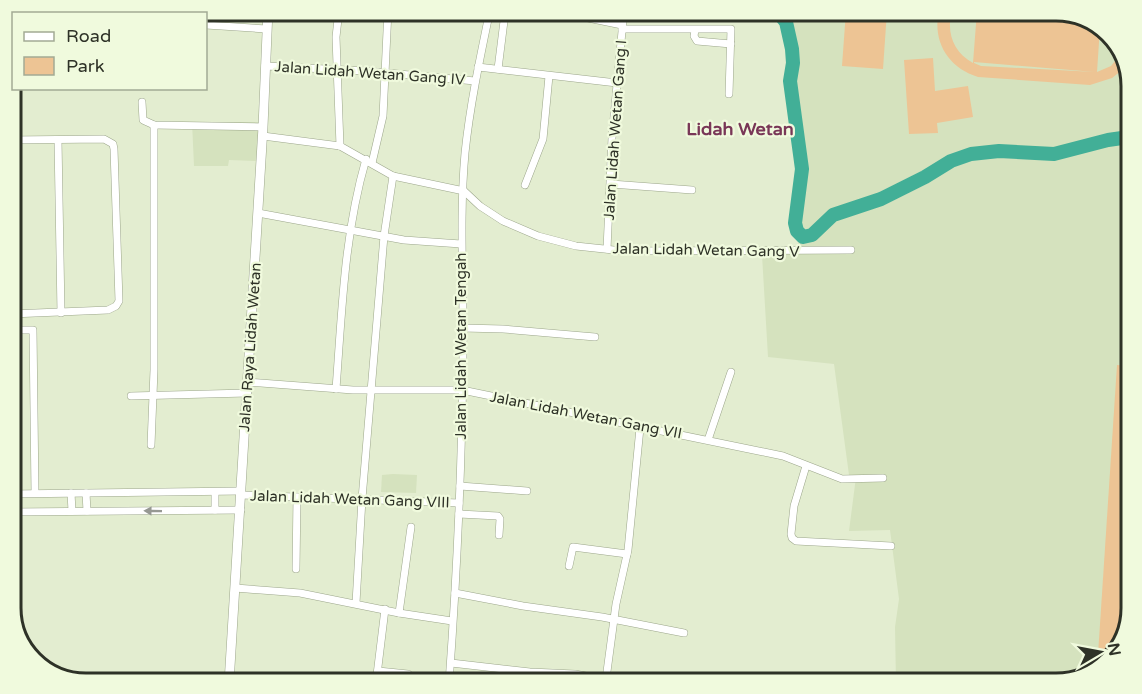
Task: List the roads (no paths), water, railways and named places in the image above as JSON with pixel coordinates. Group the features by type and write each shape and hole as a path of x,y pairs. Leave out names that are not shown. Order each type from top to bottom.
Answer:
{"main road":[{"name":"Jalan Raya Lidah Wetan","path":"230,673 263,132 267,21"}],"street":[{"path":"338,21 336,37 340,146"},
{"path":"336,389 344,273 350,229 383,116 388,21"},
{"name":"Jalan Lidah Wetan Tengah","path":"450,673 460,486 463,328 461,244 465,155 475,81 489,21"},
{"path":"498,69 504,21"},
{"path":"599,21 622,27 730,29 732,32 729,94"},
{"name":"Jalan Lidah Wetan Gang I","path":"607,249 623,21"},
{"path":"207,25 267,29"},
{"path":"695,30 694,36 697,40 731,44"},
{"name":"Jalan Lidah Wetan Gang IV","path":"265,66 386,72 475,81"},
{"name":"Jalan Lidah Wetan Gang IV","path":"478,67 617,83"},
{"path":"525,185 543,139 549,76"},
{"path":"142,102 143,120 154,126 263,132 340,146 393,176 464,190"},
{"path":"151,446 154,126"},
{"path":"21,140 104,139 113,144 119,301 116,306 108,310 21,314"},
{"path":"58,140 60,313"},
{"path":"356,603 362,499 384,236 393,176"},
{"path":"611,184 692,190"},
{"name":"Jalan Lidah Wetan Gang V","path":"464,190 480,206 503,221 538,236 576,246 623,251 851,250"},
{"path":"258,213 384,236 461,244"},
{"path":"463,328 503,328 595,338"},
{"path":"21,330 33,330 35,493"},
{"path":"708,440 730,372"},
{"name":"Jalan Lidah Wetan Gang VII","path":"247,382 336,389 462,390 783,456 842,479 883,478"},
{"path":"131,396 247,393"},
{"path":"607,673 627,554 640,428"},
{"path":"806,465 794,506 792,538 891,546"},
{"path":"460,486 527,491"},
{"path":"215,492 215,510"},
{"name":"Jalan Lidah Wetan Gang VIII","path":"21,494 215,492 459,503"},
{"path":"71,493 72,511"},
{"path":"86,493 87,511"},
{"path":"296,569 297,497"},
{"path":"21,512 241,510"},
{"path":"459,513 498,516 500,519 499,535"},
{"path":"399,613 411,526"},
{"path":"569,566 573,547 627,554"},
{"path":"235,588 300,593 452,621"},
{"path":"455,593 684,633"},
{"path":"385,609 378,671 398,673"},
{"path":"451,663 548,673"}],"waterway":[{"path":"785,21 792,49 793,63 790,81 802,169 795,223 797,231 803,237 812,235 833,215 881,199 951,161 971,154 999,151 1054,154 1121,138"}],"district":[{"name":"Lidah Wetan","path":"740,129"}]}
